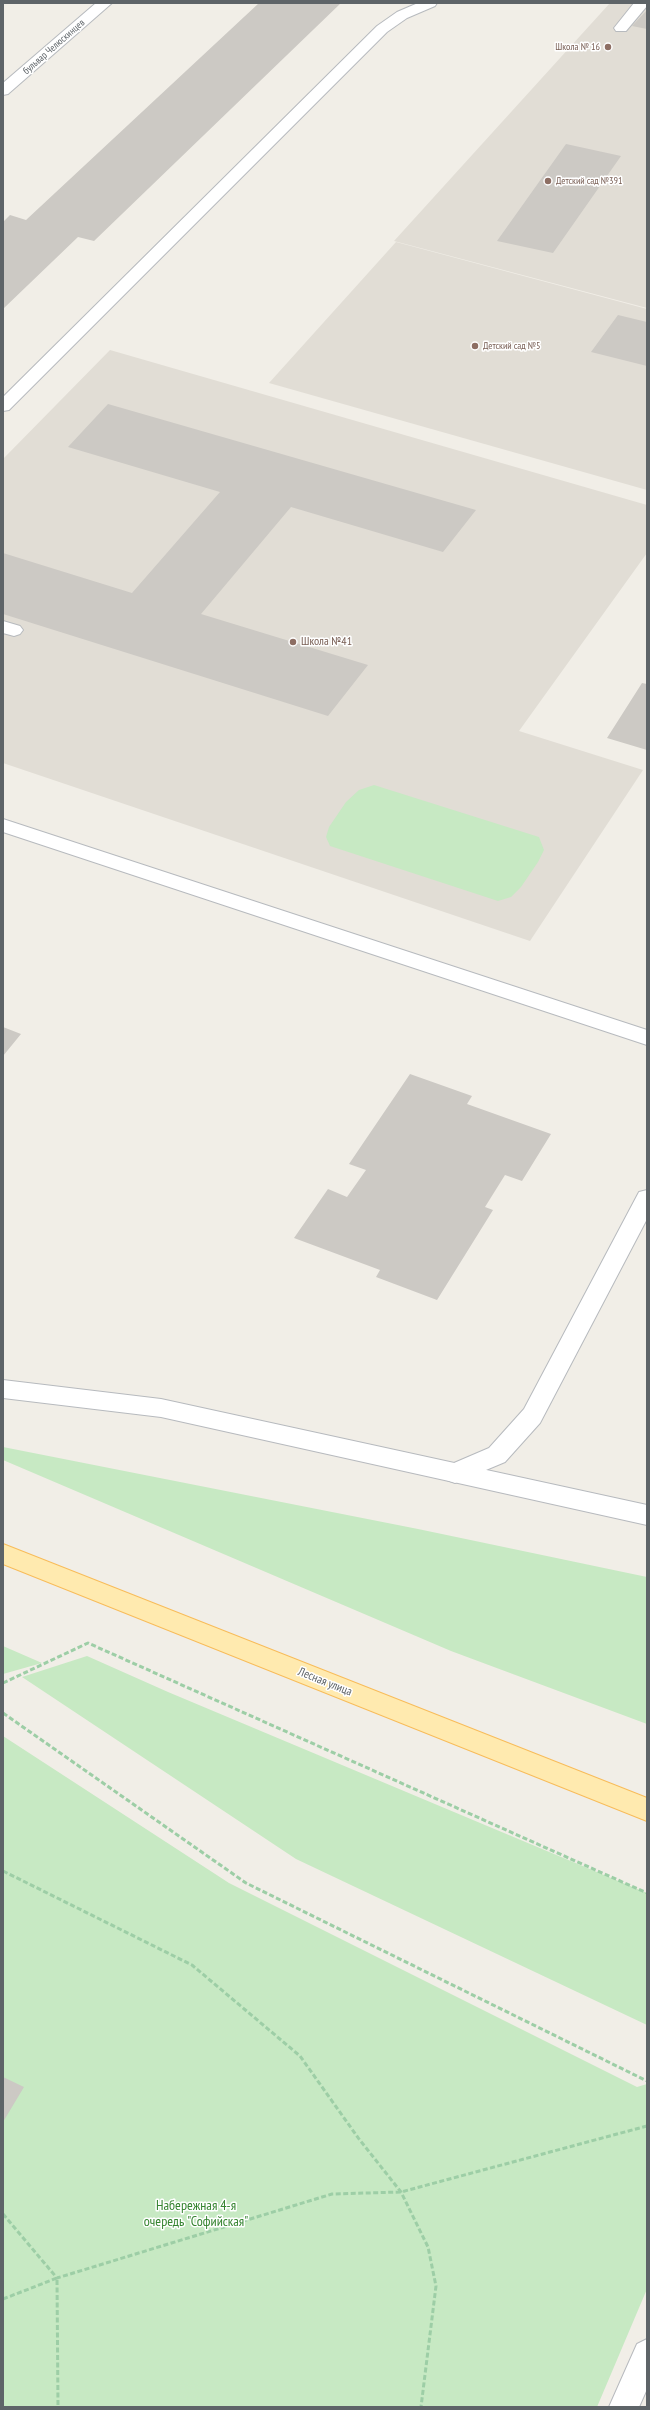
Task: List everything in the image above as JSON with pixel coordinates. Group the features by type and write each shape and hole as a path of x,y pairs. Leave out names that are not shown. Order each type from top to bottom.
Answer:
{"main road":[{"name":"Лесная улица","path":"3,1554 647,1810"}],"street":[{"name":"бульвар Челюскинцев","path":"3,91 105,3"},
{"path":"3,406 382,29 402,16 430,3"},
{"path":"621,28 642,3"},
{"path":"3,825 647,1038"},
{"path":"455,1473 497,1455 532,1416 647,1198"},
{"path":"3,1389 161,1408 647,1515"},
{"path":"624,2407 647,2354"}],"path":[{"path":"3,1683 88,1643 647,1893"},
{"path":"3,1714 246,1884 647,2081"},
{"path":"3,1871 192,1965 300,2056 359,2139 401,2192 428,2247 436,2286 421,2407"},
{"path":"3,2300 57,2278 332,2194 401,2192 647,2126"},
{"path":"3,2214 57,2278 58,2407"}],"shaded area":[{"name":"Детский сад №391","path":"610,3 647,3 647,308 394,241"},
{"name":"Детский сад №5","path":"396,242 647,309 647,490 269,383"},
{"name":"Школа №41","path":"110,350 647,505 647,553 519,731 643,770 530,941 3,763 3,459"}],"green space":[{"path":"374,785 539,837 544,850 538,862 521,887 511,897 498,901 330,846 326,837 329,827 346,802 359,790"},
{"path":"3,1447 418,1529 647,1577 647,1724 451,1651 3,1460"},
{"path":"3,1646 42,1663 3,1674"},
{"path":"87,1656 168,1692 647,1893 647,2025 296,1859 22,1677"},
{"name":"Набережная 4-я очередь \"Софийская\"","path":"3,1736 229,1883 637,2087 647,2084 647,2289 597,2407 3,2407"}],"building":[{"path":"259,3 341,3 94,241 78,237 3,309 3,222 10,215 26,220"},
{"path":"647,10 647,29 632,26"},
{"path":"566,144 621,156 553,253 497,241"},
{"path":"618,315 647,322 647,366 591,352"},
{"path":"108,404 476,510 443,552 291,507 201,614 368,665 328,716 3,614 3,553 132,593 220,492 68,447"},
{"path":"642,683 647,684 647,750 607,738"},
{"path":"3,1027 21,1034 3,1056"},
{"path":"410,1074 472,1096 467,1104 551,1134 522,1181 505,1175 485,1207 493,1210 437,1300 376,1277 380,1270 294,1238 328,1189 347,1197 366,1170 349,1164"},
{"path":"3,2077 24,2087 3,2122"}],"place":[{"name":"Школа № 16","path":"608,47"},
{"name":"Детский сад №391","path":"548,181"},
{"name":"Детский сад №5","path":"475,346"},
{"name":"Школа №41","path":"293,642"}]}
